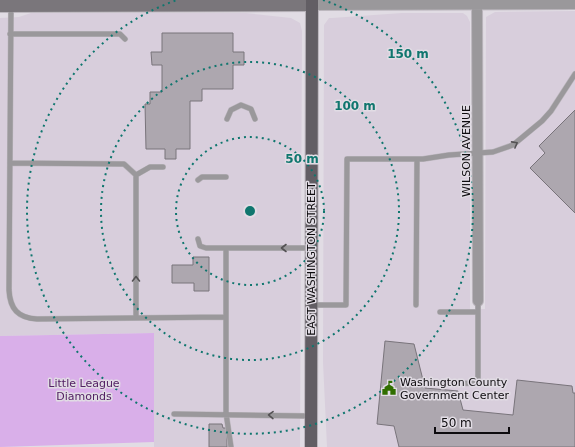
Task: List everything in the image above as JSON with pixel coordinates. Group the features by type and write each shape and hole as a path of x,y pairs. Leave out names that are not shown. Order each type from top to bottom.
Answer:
{"main road":[{"name":"EAST WASHINGTON STREET","path":"311,447 312,3"}],"street":[{"path":"7,4 477,2 575,4"},
{"name":"WILSON AVENUE","path":"477,2 478,302"}],"lane":[{"path":"7,4 10,34 10,298 16,312 29,318 37,319 226,317"},
{"path":"10,34 120,34 124,39"},
{"path":"311,305 346,305 347,159 417,159 478,154 503,149 522,140 551,111 575,74"},
{"path":"227,120 231,110 241,105 251,109 255,119"},
{"path":"416,305 417,159"},
{"path":"10,163 124,164 136,175 136,318"},
{"path":"136,175 150,167 163,167"},
{"path":"198,180 202,177 226,177"},
{"path":"198,239 200,246 226,248 311,248"},
{"path":"226,248 226,413 231,447"},
{"path":"440,384 478,383 478,302"},
{"path":"440,312 478,312"},
{"path":"174,414 226,413 238,415 310,416"}],"shaded area":[{"path":"575,11 575,447 327,447 323,362 324,25 329,18 402,13 463,13 467,16 470,22 470,309 485,309 486,17 495,12"},
{"path":"31,13 246,13 291,18 300,23 302,31 300,447 154,447 153,333 0,336 0,18 19,17"}],"green space":[{"name":"Little League Diamonds","path":"154,333 154,442 0,447 0,336"}],"building":[{"path":"162,33 233,33 233,52 244,52 244,65 233,65 233,89 202,89 202,101 190,101 190,149 176,149 176,159 165,159 165,149 146,149 145,104 150,104 150,92 162,92 162,65 152,65 151,52 162,52"},
{"path":"575,110 575,213 530,168 545,153 539,146"},
{"path":"193,257 209,257 209,291 194,291 194,283 172,283 172,265 193,265"},
{"path":"385,341 414,344 425,388 458,391 463,410 513,415 517,380 572,386 573,393 575,393 575,447 399,447 394,426 377,424"},
{"path":"209,424 222,424 223,428 227,428 227,447 209,447"}],"place":[{"name":"Washington County Government Center","path":"389,388"}]}
